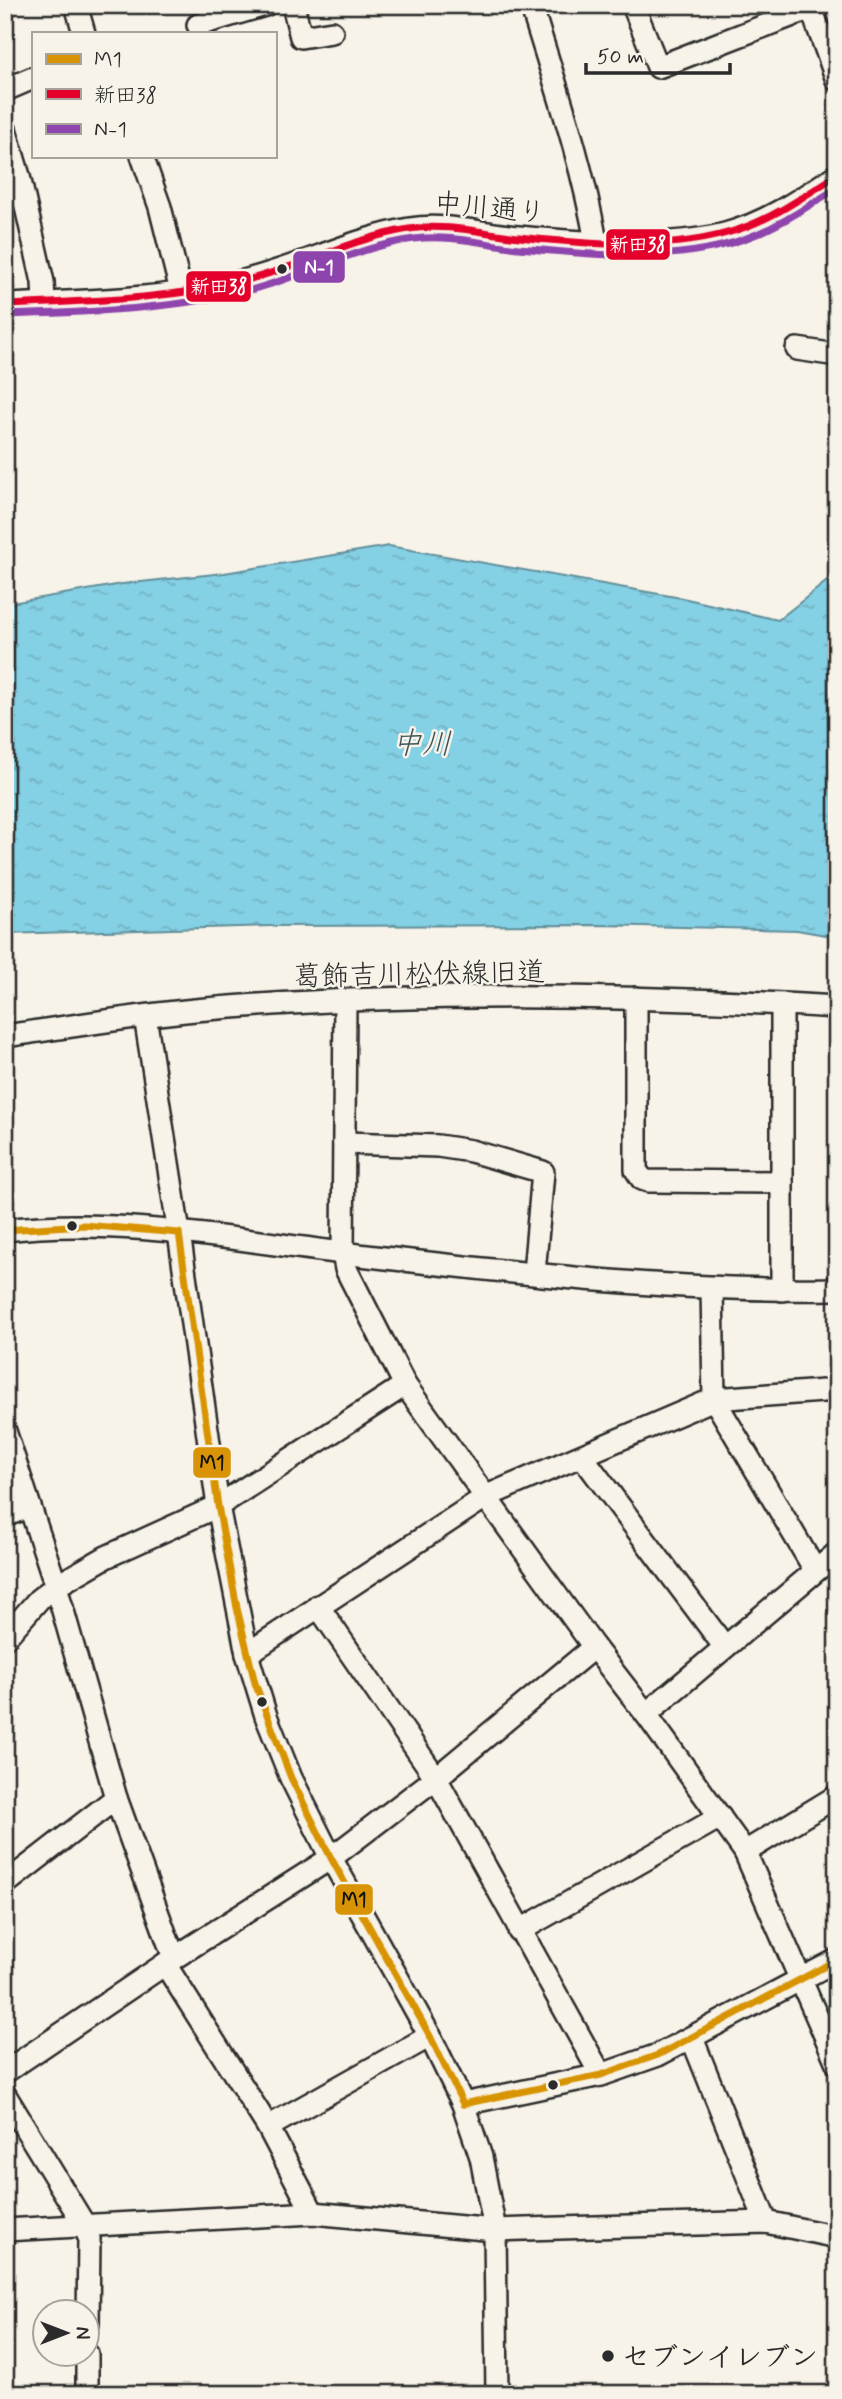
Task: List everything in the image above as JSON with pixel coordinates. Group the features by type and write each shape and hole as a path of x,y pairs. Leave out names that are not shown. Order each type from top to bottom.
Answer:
{"street":[{"path":"76,5 84,32"},
{"path":"193,21 265,5"},
{"path":"293,5 301,37 332,32"},
{"path":"531,5 569,124 587,190 596,242"},
{"path":"633,5 658,66 810,7 837,80"},
{"path":"5,90 32,78"},
{"path":"5,129 19,176 43,282 44,302"},
{"path":"143,158 160,207 181,291"},
{"name":"中川通り","path":"5,305 90,301 244,281 409,229 445,227 509,236 596,242 674,241 725,234 785,209 837,175"},
{"path":"797,349 837,355"},
{"name":"葛飾吉川松伏線旧道","path":"5,1036 232,1007 416,998 636,998 837,1007"},
{"path":"636,998 636,1170 642,1179 782,1182"},
{"path":"345,1002 343,1253 346,1269 405,1385 746,1852 837,2063"},
{"path":"782,1003 782,1290"},
{"path":"145,1016 218,1506 247,1654 281,1755 331,1857 430,2036 463,2104 481,2157 495,2230 498,2394"},
{"path":"344,1143 438,1146 471,1151 543,1172 534,1273"},
{"path":"5,1230 84,1225 659,1286 712,1289 837,1289"},
{"path":"712,1289 714,1399 816,1570"},
{"path":"5,1639 39,1599 56,1586 106,1557 218,1506 405,1385"},
{"path":"247,1654 487,1496 714,1399 837,1390"},
{"path":"5,1431 56,1586 116,1798 169,1961 268,2127 313,2213"},
{"path":"582,1455 724,1646"},
{"path":"5,1516 29,1506"},
{"path":"646,1714 837,1553"},
{"path":"318,1606 436,1778 601,2074"},
{"path":"5,2071 331,1857 436,1778 594,1647"},
{"path":"746,1852 837,1796"},
{"path":"5,1884 116,1798"},
{"path":"519,1931 720,1817"},
{"path":"463,2104 601,2074 658,2055 837,1960"},
{"path":"268,2127 430,2036"},
{"path":"692,2038 766,2222"},
{"path":"5,2095 85,2226 89,2238 88,2298"},
{"path":"5,2230 313,2213 495,2230 766,2222 837,2237"},
{"path":"87,2368 87,2394"}],"water":[{"name":"中川","path":"389,546 687,599 778,620 837,573 837,937 797,930 600,925 271,926 5,934 5,604 122,584 224,573"}],"transit line":[{"name":"新田38","path":"5,305 127,298 217,287 267,274 388,233 423,227 630,245 714,237 766,218 837,175"},
{"name":"N-1","path":"5,315 127,309 217,297 268,285 350,255 414,239 453,239 603,255 689,252 717,247 769,229 837,188"},
{"name":"M1","path":"5,1230 84,1225 179,1233"},
{"name":"M1","path":"179,1233 218,1506 237,1608 255,1683 291,1778 331,1858 430,2036 463,2104"},
{"name":"M1","path":"463,2104 601,2075 658,2055 837,1960"}],"place":[{"name":"セブンイレブン","path":"608,2356"}]}
